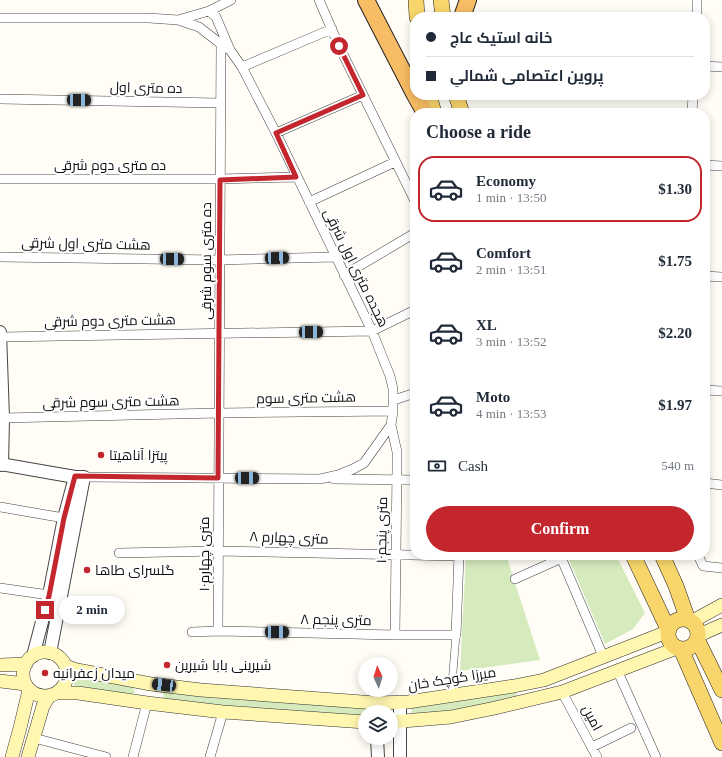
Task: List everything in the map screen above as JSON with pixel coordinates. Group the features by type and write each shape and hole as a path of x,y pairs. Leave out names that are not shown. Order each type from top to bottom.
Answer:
{"highway":[{"path":"366,0 410,85"},
{"path":"464,12 468,0"}],"main road":[{"path":"416,0 417,12"},
{"path":"441,0 442,12"},
{"path":"635,560 668,631 670,642 673,646 679,649 722,743"},
{"path":"398,722 451,717 556,694 679,649 692,646 698,633 696,628 689,621 664,560"},
{"path":"668,631 672,624 680,619 689,621 722,605"},
{"path":"697,638 722,625"},
{"name":"میرزا کوچک خان","path":"388,705 544,680 668,631"},
{"path":"697,638 722,690"},
{"path":"12,757 20,728 27,687 23,677 23,670 29,660 38,653 50,652 57,655 66,666 66,681 62,688 43,706 28,757"},
{"path":"0,665 29,660"},
{"name":"میرزا کوچک خان","path":"66,666 77,670 151,684 358,706"},
{"path":"544,680 556,694"},
{"path":"0,681 27,687 36,694 43,696 78,693 222,712 358,722"},
{"path":"516,685 520,702"}],"street":[{"path":"178,20 209,11 231,0"},
{"path":"319,0 410,192"},
{"path":"697,12 698,0"},
{"path":"209,11 216,17 230,50"},
{"name":"هجده متری اول شرقی","path":"0,18 149,18 178,20 199,27 230,50 242,67 276,133 372,331 390,376 393,389 394,400 391,425 364,463 338,475 320,479 80,477"},
{"path":"242,67 332,29"},
{"name":"ده متری سوم شرقی","path":"218,478 221,44"},
{"path":"710,66 722,67"},
{"path":"276,133 363,95"},
{"name":"ده متری اول","path":"0,99 220,103"},
{"path":"309,202 395,162"},
{"path":"710,165 722,166"},
{"name":"ده متری دوم شرقی","path":"0,179 220,180 296,177"},
{"path":"344,275 410,236"},
{"name":"هشت متری اول شرقی","path":"0,257 220,260 335,256"},
{"path":"710,276 722,277"},
{"path":"372,331 410,312"},
{"name":"هشت متری دوم شرقی","path":"0,335 219,334 372,331"},
{"path":"0,335 3,418 1,465 80,477"},
{"path":"710,390 722,391"},
{"path":"394,400 410,395"},
{"name":"هشت متری سوم","path":"219,413 393,411"},
{"name":"هشت متری سوم شرقی","path":"3,418 219,413"},
{"name":"۱۰متری پنجم","path":"391,425 397,452 395,635"},
{"path":"29,660 49,596 64,518 80,477"},
{"path":"50,652 80,477"},
{"name":"۱۰متری چهارم","path":"218,478 218,631"},
{"path":"320,479 410,480"},
{"path":"710,484 722,485"},
{"path":"0,507 64,518"},
{"name":"۸ متری چهارم","path":"119,553 218,551 410,555"},
{"path":"451,696 456,635 459,560"},
{"path":"515,579 555,560"},
{"path":"562,560 604,656"},
{"path":"700,560 703,566 722,568"},
{"path":"0,588 49,596"},
{"name":"۸ متری پنجم","path":"192,632 218,631 456,635"},
{"path":"618,672 656,757"},
{"name":"امین","path":"556,694 592,747 597,757"},
{"path":"398,712 400,702"},
{"path":"133,757 147,703"},
{"path":"210,757 222,712"},
{"path":"592,747 631,728"},
{"path":"34,738 106,757"},
{"path":"398,740 400,757"},
{"path":"377,745 378,757"}],"green space":[{"path":"466,560 508,560 540,660 460,671"},
{"path":"569,560 618,560 645,613 633,629 605,644"},
{"path":"75,675 132,684 135,693 126,696 73,690"},
{"path":"514,686 518,699 412,717 411,702"},
{"path":"164,689 372,703 372,705 358,705 358,717 163,700"}],"place":[{"name":"پیتزا آناهیتا","path":"101,455"},
{"name":"گلسرای طاها","path":"87,570"},
{"name":"شیرینی بابا شیرین","path":"167,665"},
{"name":"میدان زعفرانیه","path":"45,673"}],"route":[{"path":"45,610 64,518 75,476 218,478 220,180 296,177 276,133 363,95 339,46"}]}
